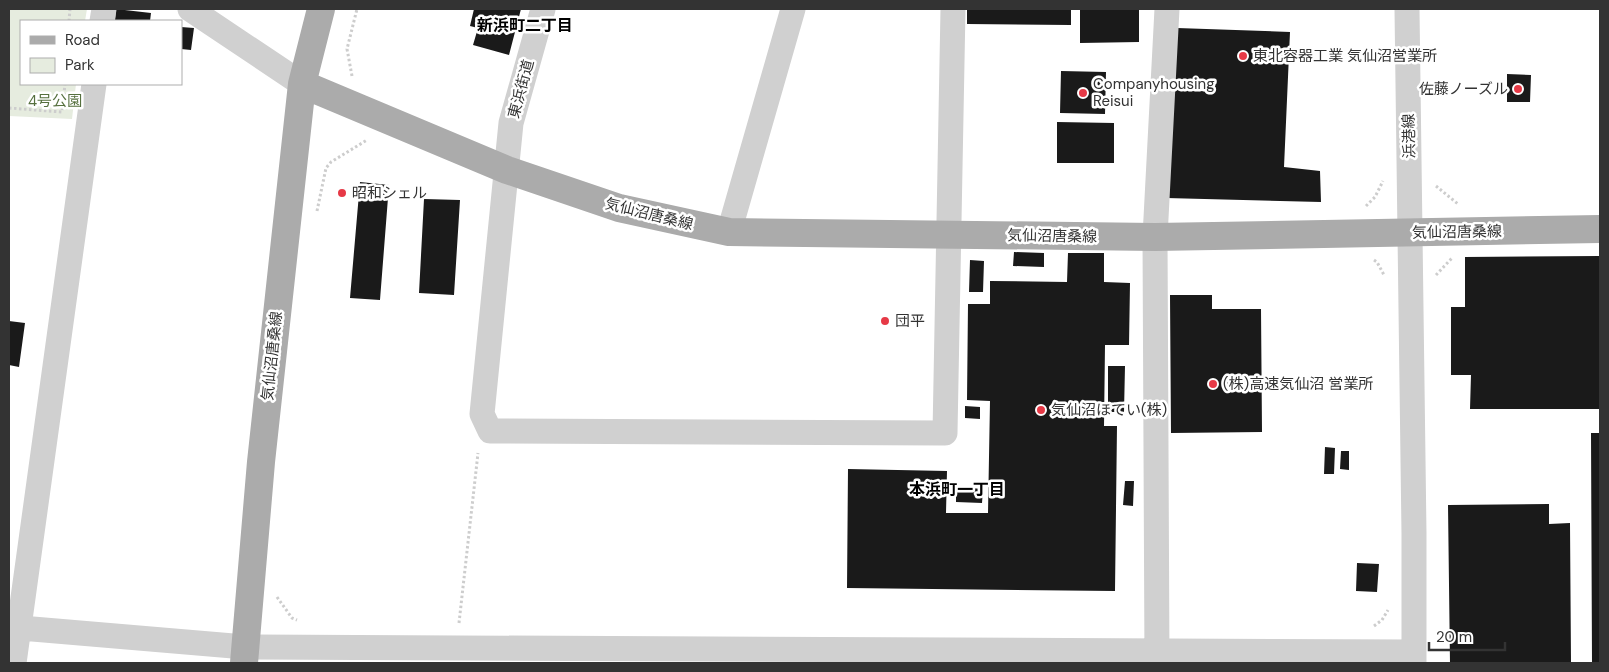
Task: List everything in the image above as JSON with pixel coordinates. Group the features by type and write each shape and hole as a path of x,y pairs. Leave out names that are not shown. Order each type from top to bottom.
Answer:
{"main road":[{"path":"302,84 321,9"},
{"name":"気仙沼唐桑線","path":"245,655 261,462 302,84 507,170 619,208 729,232 1155,237 1600,229"}],"street":[{"path":"190,9 302,84"},
{"name":"東浜街道","path":"482,414 511,123 543,9"},
{"path":"729,232 793,9"},
{"path":"482,414 490,431 946,432 953,9"},
{"path":"1157,657 1155,237 1167,9"},
{"name":"浜港線","path":"1407,9 1411,233 1414,658"},
{"path":"14,663 14,628 94,85"},
{"path":"14,628 245,655 1414,658"}],"path":[{"path":"357,9 347,49 351,76 357,82"},
{"path":"9,108 62,112 64,85"},
{"path":"317,214 326,168 331,162 370,139"},
{"path":"1359,208 1365,207 1376,197 1383,182 1383,175"},
{"path":"1434,182 1436,186 1465,209"},
{"path":"1435,276 1458,252"},
{"path":"1370,257 1377,262 1385,278"},
{"path":"458,629 482,414"},
{"path":"276,591 277,597 292,618 299,621"},
{"path":"1367,631 1382,620 1390,606"}],"green space":[{"name":"4号公園","path":"9,9 87,9 85,20 20,20 20,85 76,85 72,119 9,116"}],"building":[{"path":"116,9 151,13 150,20 115,20"},
{"path":"474,9 521,9 509,55 473,45 478,28 470,26"},
{"path":"967,9 1071,9 1071,25 967,24"},
{"path":"1080,9 1139,9 1139,42 1080,43"},
{"path":"182,27 194,28 191,50 182,49"},
{"path":"1177,28 1290,32 1284,167 1320,171 1321,202 1166,198"},
{"name":"Companyhousing Reisui","path":"1061,71 1106,72 1105,114 1060,113"},
{"path":"1507,74 1531,75 1530,102 1507,102"},
{"path":"1057,122 1114,123 1114,163 1057,163"},
{"path":"360,182 389,185 380,300 350,298"},
{"path":"424,199 460,200 454,295 419,293"},
{"path":"1014,252 1044,253 1044,267 1013,266"},
{"path":"1068,253 1104,253 1104,282 1130,283 1129,345 1105,345 1104,426 1117,426 1115,591 847,588 848,469 947,471 946,513 988,513 990,401 967,400 968,304 990,304 990,281 1067,282"},
{"path":"1600,256 1600,409 1470,409 1471,375 1451,375 1451,307 1465,307 1465,257"},
{"path":"970,260 984,261 983,292 969,292"},
{"path":"1170,295 1212,295 1212,309 1261,309 1262,432 1171,433"},
{"path":"9,321 25,323 19,367 9,365"},
{"path":"1108,366 1125,366 1124,412 1108,412"},
{"path":"965,406 980,407 980,419 965,418"},
{"path":"1591,433 1600,433 1600,663 1592,663"},
{"path":"1325,447 1335,448 1334,474 1324,474"},
{"path":"1341,451 1349,451 1349,470 1340,469"},
{"path":"1125,481 1134,481 1133,506 1123,505"},
{"path":"956,487 983,489 982,503 956,502"},
{"path":"1549,504 1549,524 1570,523 1571,663 1450,663 1448,505"},
{"path":"1357,563 1379,564 1377,592 1356,591"}],"place":[{"name":"東北容器工業 気仙沼営業所","path":"1243,56"},
{"name":"佐藤ノーズル","path":"1518,89"},
{"name":"Companyhousing Reisui","path":"1083,93"},
{"name":"昭和シェル","path":"342,193"},
{"name":"団平","path":"885,321"},
{"name":"(株)高速気仙沼 営業所","path":"1213,384"},
{"name":"気仙沼ほてい(株)","path":"1041,410"}],"district":[{"name":"新浜町二丁目","path":"525,25"},
{"name":"本浜町一丁目","path":"957,489"}]}
